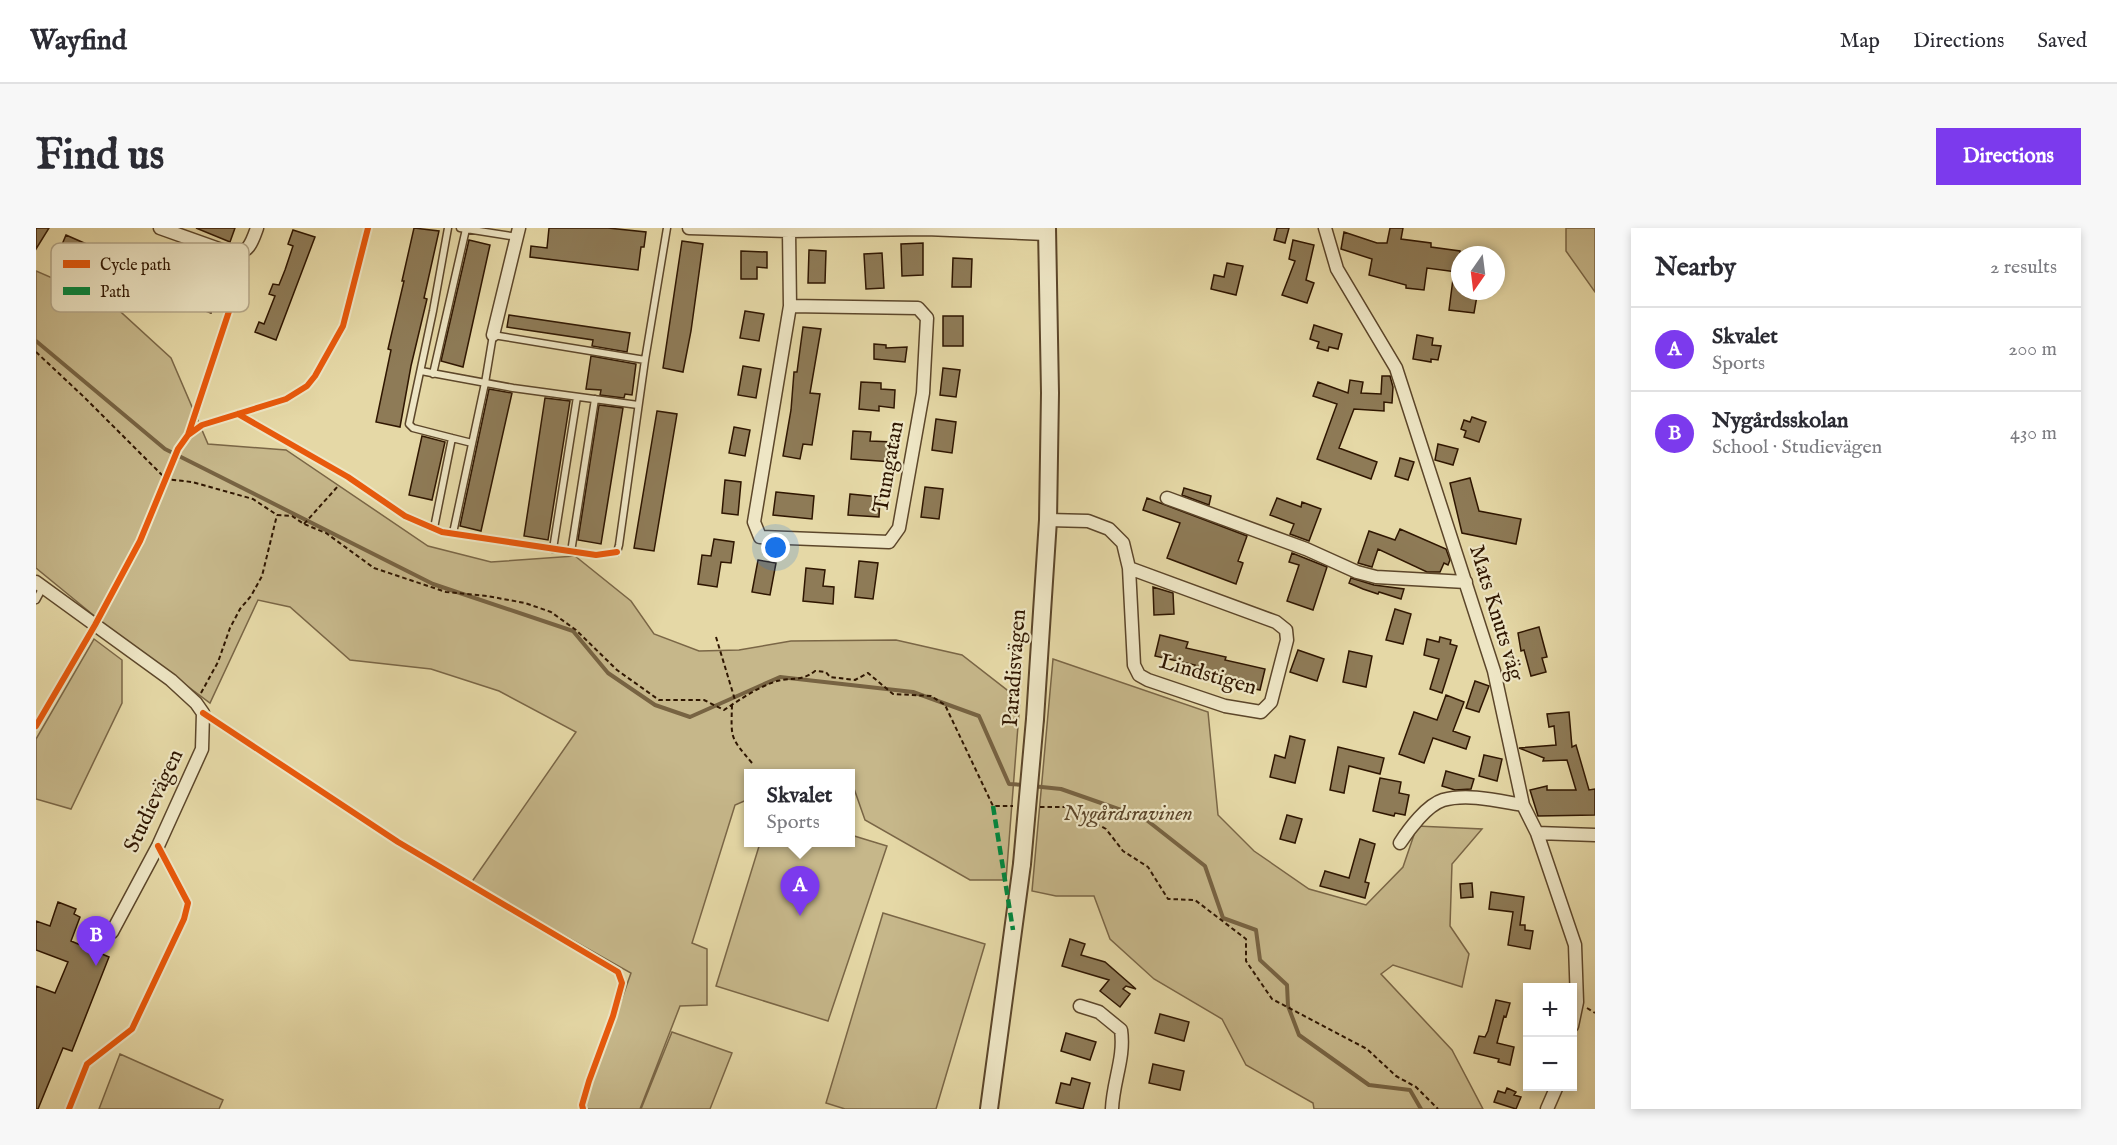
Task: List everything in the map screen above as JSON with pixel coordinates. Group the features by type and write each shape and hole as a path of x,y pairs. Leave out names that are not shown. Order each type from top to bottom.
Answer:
{"street":[{"path":"160,228 202,243"},
{"path":"249,248 257,228"},
{"path":"688,228 789,231 926,228 1046,231"},
{"name":"Mats Knuts väg","path":"1325,228 1337,269 1396,368 1494,671 1523,806 1537,833 1575,945 1576,983"},
{"name":"Tumgatan","path":"789,231 790,306 754,522 760,537 889,542 899,528 923,393 927,318 918,308 790,306"},
{"name":"Paradisvägen","path":"989,1109 1022,864 1035,718 1047,520 1050,393 1046,231"},
{"path":"493,335 518,233"},
{"path":"1167,498 1306,549 1356,572 1376,577 1466,582"},
{"name":"Lindstigen","path":"1047,520 1088,521 1109,530 1123,543 1129,568 1134,665 1139,675 1225,706 1261,712 1271,702 1287,640 1286,630 1276,622 1129,568"},
{"path":"39,585 171,681 196,703"},
{"name":"Studievägen","path":"112,932 158,846 202,749 203,713 196,703"},
{"path":"1400,843 1416,820 1442,800 1481,797 1523,806"},
{"path":"1537,833 1595,835"},
{"path":"1080,1006 1099,1012 1121,1030 1124,1047 1112,1109"},
{"path":"1547,1109 1555,1091"}],"lane":[{"path":"448,228 409,424 413,428 472,443"},
{"path":"433,374 463,228 518,233"},
{"path":"617,552 620,545 638,405 667,228"},
{"path":"453,533 493,335 645,360"},
{"path":"421,371 485,383 638,405"},
{"path":"553,549 577,397"},
{"path":"571,552 595,399"},
{"path":"434,528 452,438"},
{"path":"36,600 39,585"}],"path":[{"path":"36,352 92,404 166,479 192,482 253,499 277,515 292,516 326,533 374,568 446,592 525,603 551,612 576,630 617,670 659,700 704,700 724,710 776,681 806,678 815,671 826,672 830,677 855,680 868,673 893,694 931,696 945,705 993,806 999,806"},
{"path":"162,489 170,469"},
{"path":"304,524 339,485"},
{"path":"196,703 218,662 235,619 262,576 277,515"},
{"path":"716,637 736,702"},
{"path":"732,705 731,734 737,746 752,763"},
{"path":"1067,807 1106,829 1123,851 1148,867 1167,899 1195,900 1246,939 1246,961 1272,999 1367,1049 1396,1076 1416,1087 1438,1109"}],"green space":[{"path":"1566,228 1595,228 1595,292 1566,251"},
{"name":"Nygårdsravinen","path":"36,271 51,278 51,312 121,312 171,358 208,444 286,450 428,546 491,562 575,556 631,601 654,634 699,651 739,650 791,641 896,640 962,655 1020,700 1006,880 970,880 865,820 855,791 855,769 744,769 744,801 735,805 692,943 707,949 707,1005 680,1006 640,1109 583,1109 631,973 471,883 576,732 499,691 431,669 350,660 290,607 258,600 210,703 103,623 36,568"},
{"path":"94,639 122,660 122,703 71,809 36,799 36,739"},
{"name":"Nygårdsravinen","path":"1053,659 1208,712 1218,815 1254,851 1309,889 1366,905 1403,867 1417,826 1482,829 1452,864 1450,926 1469,954 1462,987 1393,965 1381,974 1452,1050 1483,1109 1314,1109 1313,1103 1246,1065 1222,1019 1154,979 1110,939 1094,896 1056,896 1032,891"},
{"path":"855,836 887,846 828,1021 716,986 759,847 855,847"},
{"path":"883,913 985,944 936,1109 845,1109 826,1103"},
{"path":"672,1032 732,1053 710,1109 641,1109"},
{"path":"120,1054 223,1100 219,1109 99,1109"}],"building":[{"path":"36,228 49,228 36,249"},
{"path":"196,228 235,228 230,242"},
{"path":"414,228 439,231 400,427 376,422 391,350 388,349"},
{"path":"549,228 608,228 646,232 644,247 641,247 638,270 530,257 531,246 547,248"},
{"path":"1277,228 1289,228 1285,243 1274,240"},
{"path":"1390,228 1403,228 1401,239 1431,243 1431,247 1451,250 1451,272 1427,268 1424,290 1406,288 1406,285 1369,275 1372,259 1341,249 1344,232 1377,243 1387,243"},
{"path":"293,230 315,237 276,340 255,332 259,322 264,324 275,296 269,294 273,284 279,285 285,270 293,246 288,244"},
{"path":"66,235 84,243 63,243"},
{"path":"469,240 490,245 463,367 441,361"},
{"path":"1293,240 1314,245 1306,280 1314,283 1307,303 1282,295 1295,261 1289,259"},
{"path":"682,241 703,244 683,372 663,368"},
{"path":"923,243 923,275 902,276 901,244"},
{"path":"809,250 826,251 825,283 808,283"},
{"path":"741,251 767,252 767,268 757,267 757,279 741,279"},
{"path":"882,253 884,288 866,289 864,254"},
{"path":"953,258 972,259 971,287 952,287"},
{"path":"1227,263 1243,266 1236,295 1211,289 1214,275 1224,277"},
{"path":"1451,295 1451,300 1476,300 1474,313 1449,310"},
{"path":"745,311 764,314 759,341 740,338"},
{"path":"509,315 630,333 627,352 592,346 593,340 507,327"},
{"path":"943,316 963,316 963,346 943,346"},
{"path":"1314,325 1342,334 1338,349 1329,347 1328,351 1317,348 1319,342 1310,339"},
{"path":"803,327 821,329 810,393 820,394 812,445 803,444 800,459 783,456 791,410 794,372 797,372"},
{"path":"1417,335 1433,338 1432,345 1441,346 1438,360 1431,359 1431,362 1413,359"},
{"path":"874,344 886,345 886,348 907,347 905,362 874,359"},
{"path":"591,356 636,364 632,395 625,394 624,398 600,395 601,390 586,389"},
{"path":"743,366 761,369 756,398 738,395"},
{"path":"943,368 960,370 956,397 940,395"},
{"path":"1382,376 1390,376 1393,387 1392,403 1384,402 1384,411 1354,409 1339,448 1377,462 1371,479 1317,459 1337,404 1313,396 1318,382 1348,393 1350,380 1363,382 1361,393 1381,394"},
{"path":"861,382 881,383 881,389 895,390 894,408 879,406 879,411 859,409"},
{"path":"489,389 512,393 481,531 460,526"},
{"path":"545,398 570,401 548,540 524,536"},
{"path":"599,405 623,408 601,544 578,540"},
{"path":"657,411 677,414 654,551 634,548"},
{"path":"1472,417 1486,422 1479,442 1464,437 1466,431 1461,429 1464,420 1470,422"},
{"path":"936,419 956,422 952,453 932,450"},
{"path":"734,427 750,430 745,456 729,453"},
{"path":"853,431 871,432 870,441 894,442 893,462 851,459"},
{"path":"422,436 445,442 432,500 409,495"},
{"path":"1438,444 1458,449 1453,465 1435,460"},
{"path":"1400,458 1414,462 1408,480 1395,476"},
{"path":"1470,478 1479,511 1521,519 1516,544 1462,533 1450,483"},
{"path":"725,480 741,482 738,515 722,513"},
{"path":"925,487 943,489 939,519 921,517"},
{"path":"1184,488 1211,496 1209,505 1182,495"},
{"path":"776,492 814,496 812,519 773,515"},
{"path":"850,494 880,497 879,517 848,515"},
{"path":"1147,498 1247,536 1238,561 1243,563 1236,584 1167,558 1180,523 1143,510"},
{"path":"1277,498 1301,507 1302,502 1321,509 1309,541 1290,534 1294,524 1270,515"},
{"path":"1400,529 1446,549 1450,560 1448,565 1444,563 1440,572 1427,572 1378,549 1372,567 1358,563 1369,531 1395,540"},
{"path":"714,539 734,542 731,563 721,562 717,587 698,584 702,555 711,556"},
{"path":"1292,553 1327,567 1313,610 1287,601 1299,565 1289,562"},
{"path":"758,560 776,563 770,595 752,592"},
{"path":"859,561 878,563 873,599 855,597"},
{"path":"806,568 825,570 823,586 834,587 833,604 803,601"},
{"path":"1351,578 1374,585 1404,589 1401,599 1363,589 1349,583"},
{"path":"1153,587 1173,593 1174,614 1154,615"},
{"path":"1395,609 1411,614 1403,644 1386,640"},
{"path":"1539,627 1547,657 1542,658 1546,672 1531,676 1524,650 1521,651 1518,633"},
{"path":"1160,635 1188,642 1186,648 1265,669 1260,690 1233,684 1234,680 1193,671 1195,665 1155,656"},
{"path":"1440,637 1451,640 1450,644 1457,646 1442,693 1430,689 1439,659 1424,655 1427,639 1439,642"},
{"path":"1298,650 1324,659 1317,681 1290,672"},
{"path":"1349,651 1372,656 1366,687 1343,682"},
{"path":"1475,681 1489,686 1479,712 1466,708"},
{"path":"1446,695 1464,702 1453,731 1470,737 1466,749 1433,738 1424,763 1399,754 1414,712 1437,720"},
{"path":"1569,712 1572,747 1576,745 1589,790 1595,789 1595,815 1538,816 1530,790 1547,786 1547,790 1576,790 1567,760 1543,761 1544,758 1519,748 1556,745 1554,726 1549,727 1547,714"},
{"path":"1290,736 1305,740 1295,783 1270,777 1275,755 1285,758"},
{"path":"1338,747 1384,758 1380,774 1349,766 1344,793 1330,790"},
{"path":"1484,755 1502,759 1497,781 1479,776"},
{"path":"1446,771 1474,779 1471,789 1455,790 1442,786"},
{"path":"1380,778 1401,782 1399,793 1409,795 1405,815 1395,813 1394,816 1373,811"},
{"path":"1287,815 1302,819 1295,843 1280,839"},
{"path":"1360,839 1375,844 1365,882 1369,883 1365,898 1320,886 1325,871 1349,878"},
{"path":"1472,883 1473,897 1461,898 1460,884"},
{"path":"1491,892 1524,897 1520,925 1525,925 1525,930 1533,931 1530,949 1508,945 1513,912 1489,909"},
{"path":"58,902 76,909 74,914 80,917 71,941 109,957 72,1051 63,1048 38,1109 36,1109 36,986 55,993 68,962 36,950 36,921 50,926"},
{"path":"1070,939 1085,944 1081,955 1105,962 1136,989 1126,986 1123,989 1130,994 1120,1007 1100,991 1109,980 1062,966"},
{"path":"1496,1000 1510,1003 1497,1043 1514,1047 1510,1065 1498,1062 1499,1059 1474,1053 1479,1036 1485,1037 1488,1031"},
{"path":"1160,1014 1189,1022 1184,1041 1155,1033"},
{"path":"1066,1033 1096,1042 1090,1060 1061,1051"},
{"path":"1153,1064 1184,1071 1180,1090 1149,1083"},
{"path":"1072,1078 1090,1083 1083,1109 1056,1103 1061,1083 1070,1085"},
{"path":"1507,1088 1516,1092 1514,1095 1521,1097 1516,1109 1494,1102 1498,1091 1505,1093"}],"waterway":[{"path":"36,341 165,449 433,584 573,631 608,673 655,705 690,717 780,677 913,692 979,716 1009,784 1025,785"},
{"path":"1032,786 1061,789 1144,818 1205,866 1223,918 1256,930 1260,960 1287,985 1288,1006 1299,1035 1369,1085 1410,1090 1421,1109"}],"marked path":[{"path":"993,806 1013,930"}],"cycle path":[{"path":"36,726 95,625 140,541 178,449 188,435 202,425 286,399 307,386 315,376 343,326 368,228"},
{"path":"188,435 229,312"},
{"path":"238,414 348,477 405,516 442,532 596,555 617,552"},
{"path":"203,713 398,842 618,972 622,983 613,1016 589,1081 582,1105 583,1109"},
{"path":"69,1109 87,1064 132,1029 184,919 188,903 158,846"}],"place":[{"name":"Skvalet","path":"800,916"},
{"name":"Nygårdsskolan","path":"96,966"}]}
